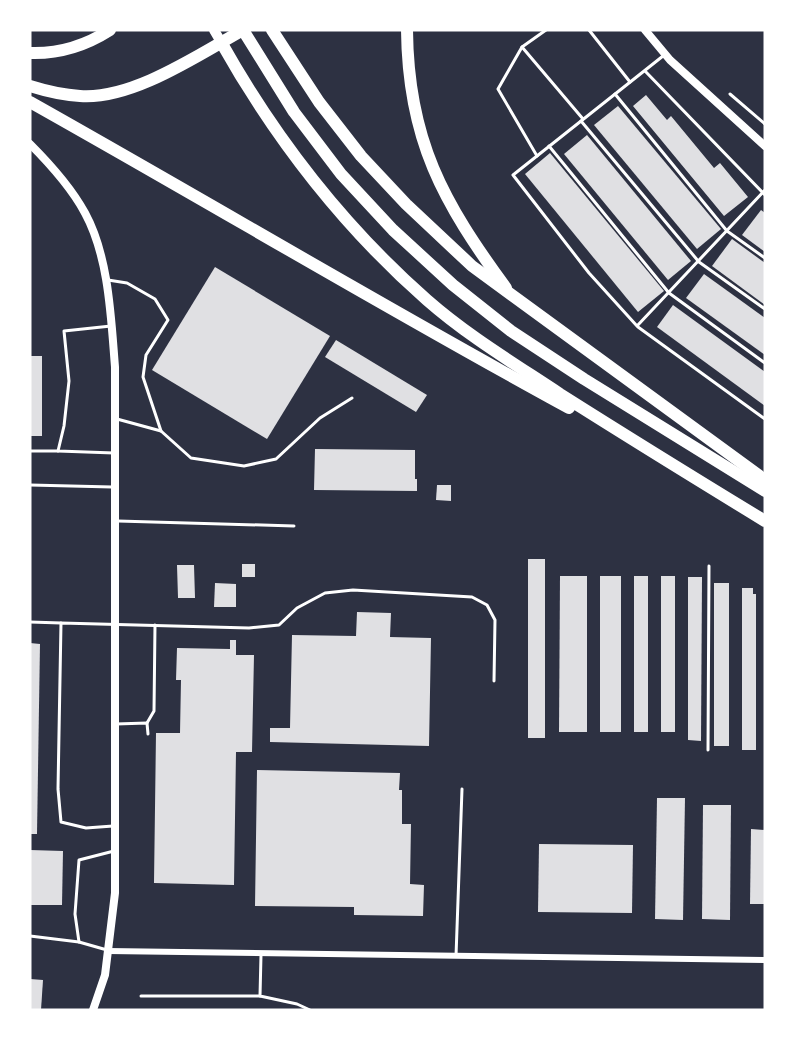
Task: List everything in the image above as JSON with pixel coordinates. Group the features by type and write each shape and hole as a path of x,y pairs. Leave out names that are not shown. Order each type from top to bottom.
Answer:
{"highway":[{"path":"30,53 52,53 71,49 97,39 110,30"},
{"path":"30,86 81,96 112,93 143,84 243,30 294,112 341,174 393,230 453,285 520,337 765,491"},
{"path":"272,30 319,102 361,156 433,231 514,299 765,480"},
{"path":"407,30 411,91 418,128 429,160 446,198 475,245 514,299"},
{"path":"221,42 246,87 319,188 367,242 427,300 481,342 657,456 765,521"},
{"path":"30,102 188,191 434,335 657,456"}],"main road":[{"path":"214,30 221,42"}],"street":[{"path":"645,30 665,54 765,146"},
{"path":"30,144 53,167 85,213 96,240 106,280 115,367 115,894 105,975 93,1010"},
{"path":"108,951 765,960"}],"lane":[{"path":"537,156 498,89 522,47 546,30"},
{"path":"589,30 630,82"},
{"path":"522,47 699,262 765,309"},
{"path":"665,54 513,175 589,273 637,326 765,419"},
{"path":"637,326 764,193 645,70"},
{"path":"615,94 727,231 765,258"},
{"path":"549,146 669,293 765,363"},
{"path":"106,280 127,283 155,299 168,320 146,355 143,377 161,431"},
{"path":"58,452 64,426 69,381 64,330 112,326"},
{"path":"115,418 161,431 191,458 244,466 276,459 320,418 352,398"},
{"path":"30,451 115,453"},
{"path":"30,485 116,487"},
{"path":"116,521 294,526"},
{"path":"708,750 709,566"},
{"path":"30,622 249,628 279,626 297,608 325,593 353,590 472,597 487,605 495,620 494,681"},
{"path":"61,622 62,667 58,789 61,822 86,828 115,826"},
{"path":"148,734 147,723 154,711 155,626"},
{"path":"115,724 147,723"},
{"path":"456,956 462,789"},
{"path":"79,942 75,914 79,860 115,851"},
{"path":"30,936 79,942 108,951"},
{"path":"260,996 261,953"},
{"path":"141,996 260,996 297,1004 310,1010"}],"path":[{"path":"730,94 765,124"}],"building":[{"path":"646,95 667,120 671,116 714,168 720,163 748,197 724,216 633,106"},
{"path":"618,106 721,229 697,249 594,125"},
{"path":"587,135 691,261 668,280 564,154"},
{"path":"550,153 664,291 638,312 525,174"},
{"path":"761,210 765,213 765,252 742,235"},
{"path":"732,239 765,263 765,305 712,266"},
{"path":"215,267 330,336 267,439 152,370"},
{"path":"704,274 765,318 765,355 686,298"},
{"path":"673,305 765,372 765,406 657,327"},
{"path":"336,340 427,395 416,412 325,357"},
{"path":"30,356 42,356 42,436 30,436"},
{"path":"315,449 415,450 417,491 314,490"},
{"path":"437,485 451,485 451,501 436,500"},
{"path":"528,559 545,559 545,738 528,738"},
{"path":"242,564 255,564 255,577 242,577"},
{"path":"177,565 194,565 195,598 178,598"},
{"path":"560,576 587,576 587,732 559,732"},
{"path":"600,576 621,576 621,732 600,732"},
{"path":"634,576 648,576 648,732 634,732"},
{"path":"661,576 675,576 675,732 661,732"},
{"path":"688,577 702,577 701,741 688,740"},
{"path":"215,583 236,584 236,607 214,607"},
{"path":"714,583 729,583 729,746 714,746"},
{"path":"742,588 753,588 753,594 756,594 756,750 742,750"},
{"path":"357,612 391,613 390,637 431,638 429,746 270,742 270,728 290,728 292,635 356,636"},
{"path":"230,640 236,640 236,655 254,655 252,752 236,752 234,885 154,883 156,733 180,733 181,680 176,680 177,648 230,649"},
{"path":"30,643 40,644 37,834 30,834"},
{"path":"257,770 400,773 402,824 411,824 410,884 424,885 423,916 354,915 354,907 255,906"},
{"path":"657,798 685,798 683,920 655,919"},
{"path":"703,805 731,805 730,920 702,919"},
{"path":"751,829 765,830 765,904 750,904"},
{"path":"539,844 633,845 632,913 538,912"},
{"path":"30,850 63,851 62,905 30,905"},
{"path":"30,979 43,980 41,1010 30,1010"}]}
